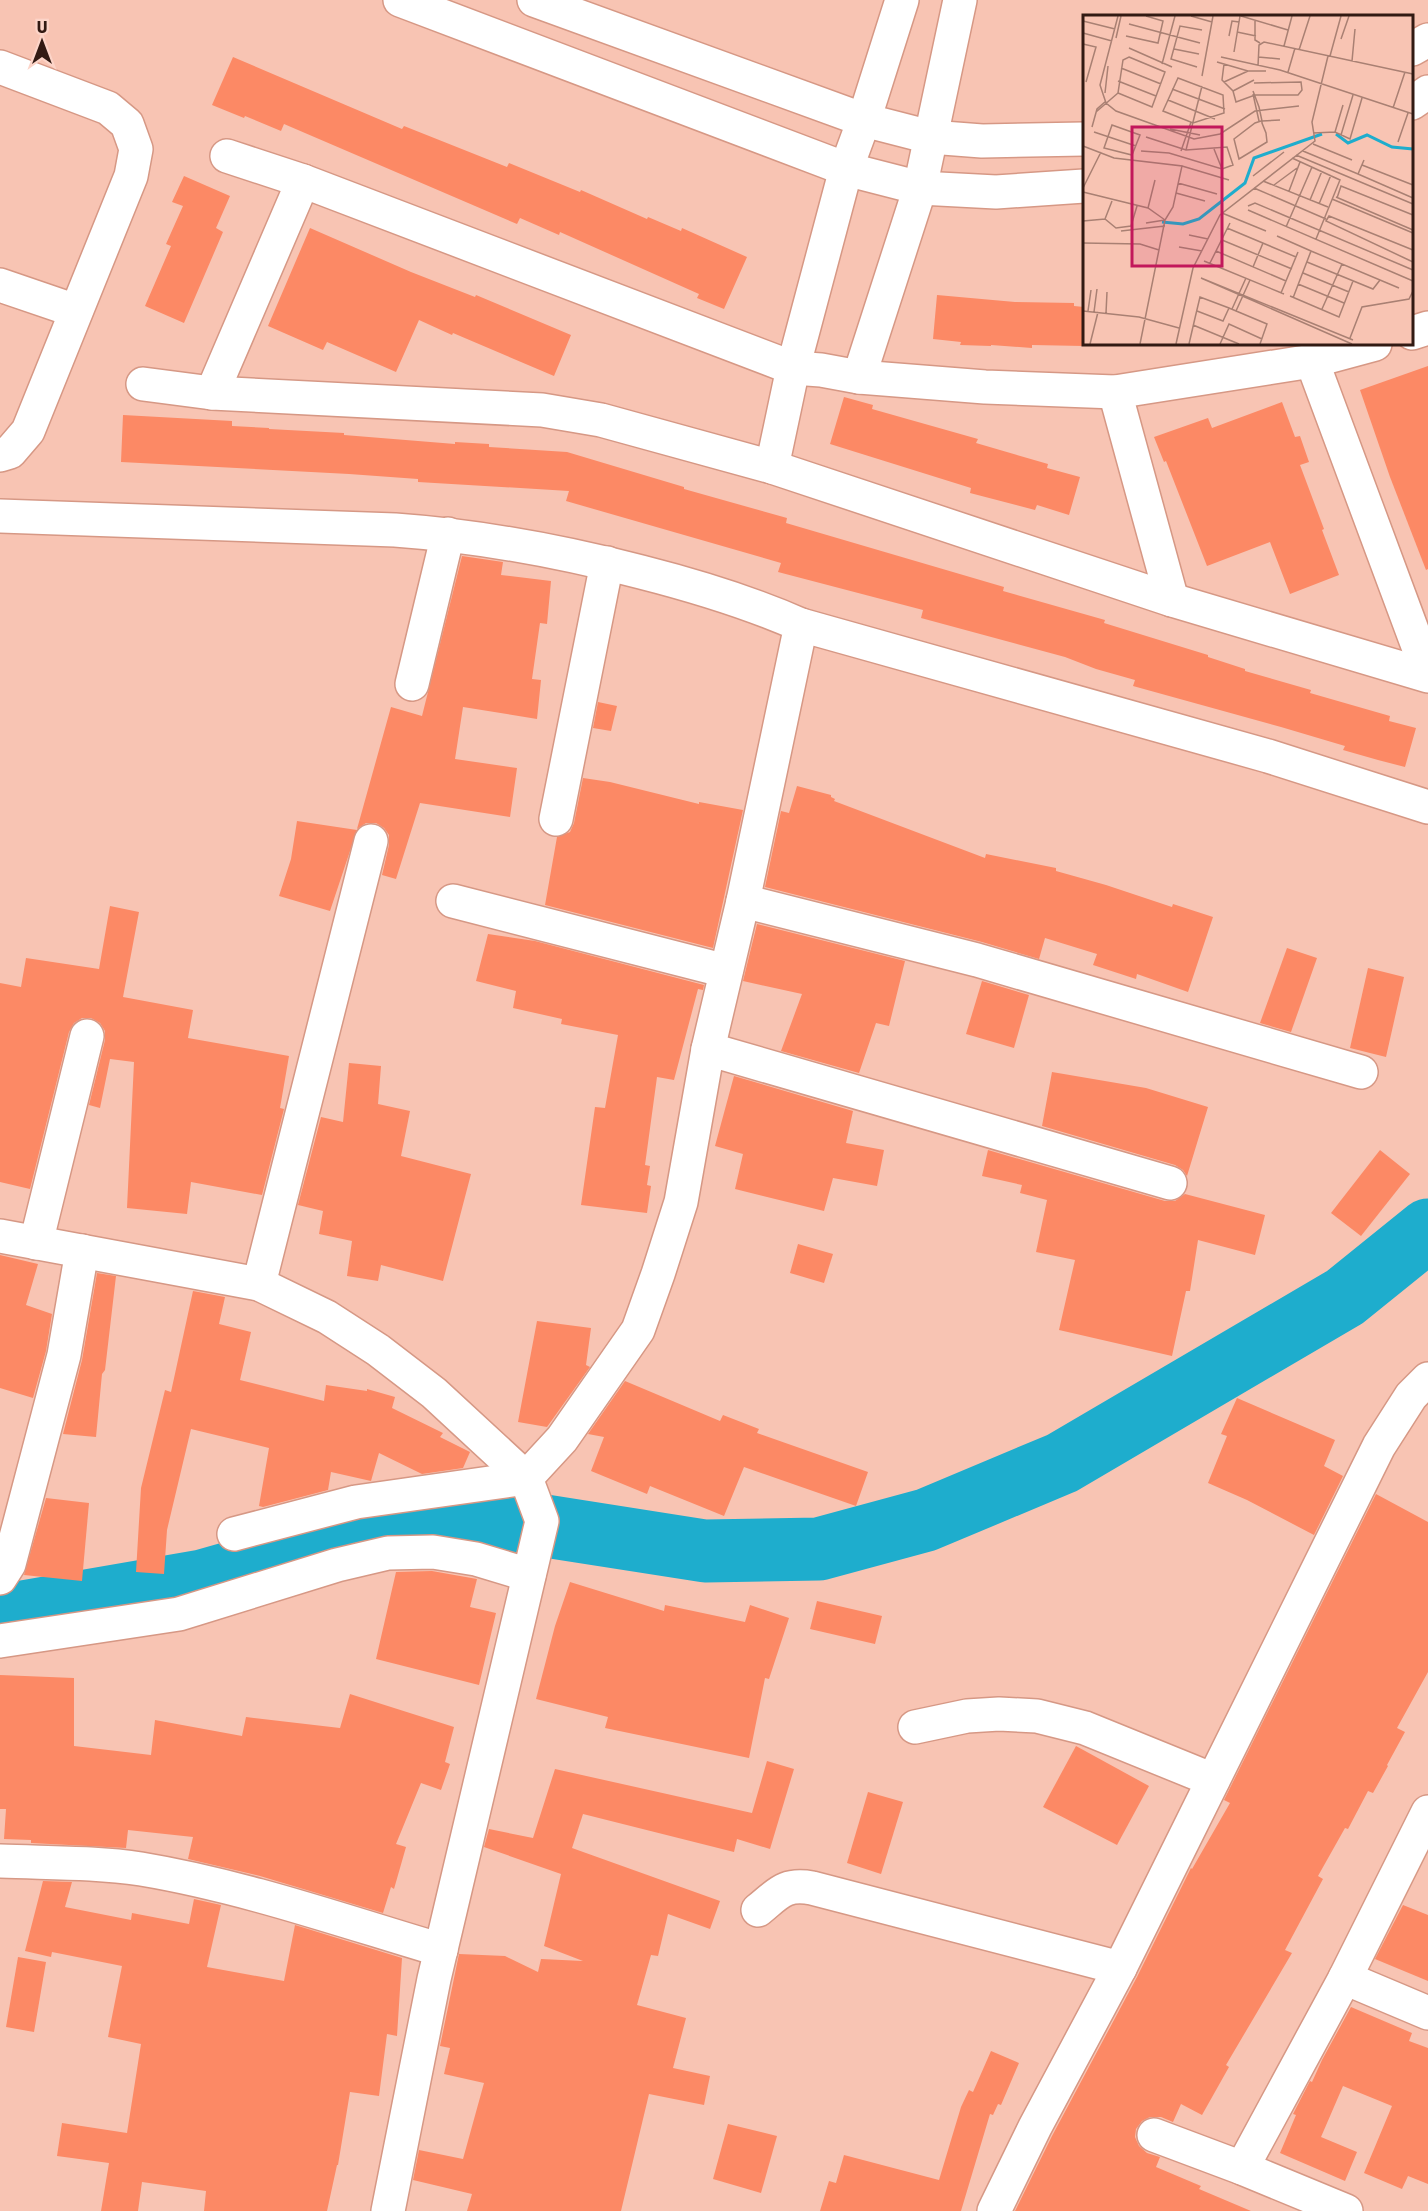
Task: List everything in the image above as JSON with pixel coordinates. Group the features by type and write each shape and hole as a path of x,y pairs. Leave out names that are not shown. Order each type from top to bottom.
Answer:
{"street":[{"path":"400,0 846,169 920,188 996,192 1083,186"},
{"path":"534,0 864,120 930,137 982,141 1083,139"},
{"path":"772,467 793,368 846,169 902,0"},
{"path":"859,377 920,188 960,0"},
{"path":"1413,48 1428,40"},
{"path":"0,66 108,108 127,124 136,149 131,176 28,431 10,453 0,455"},
{"path":"1413,102 1428,92"},
{"path":"227,156 303,181 793,368 821,370 859,377 985,387 1115,392 1312,362 1372,345"},
{"path":"212,393 303,181"},
{"path":"0,285 76,311"},
{"path":"1413,333 1428,328"},
{"path":"1312,362 1428,675"},
{"path":"143,384 212,393 542,410 601,420 772,467 1172,600 1428,675"},
{"path":"1115,392 1172,600"},
{"path":"0,516 394,530 448,534 537,548 695,586 763,608 801,625 1268,756 1428,807"},
{"path":"412,684 448,534"},
{"path":"556,819 607,563"},
{"path":"234,1534 356,1502 526,1478 562,1438 638,1330 681,1202 708,1049 743,901 801,625"},
{"path":"259,1284 371,841"},
{"path":"453,901 726,971"},
{"path":"743,901 977,960 1361,1072"},
{"path":"36,1243 87,1036"},
{"path":"708,1049 1170,1184"},
{"path":"0,1236 259,1284 327,1317 378,1350 435,1393 526,1478 542,1521 441,1950 388,2211"},
{"path":"0,1578 9,1564 48,1422 64,1355 82,1251"},
{"path":"994,2211 1035,2127 1120,1968 1379,1446 1411,1396 1428,1379"},
{"path":"0,1641 179,1614 337,1566 388,1553 433,1552 530,1571"},
{"path":"915,1727 967,1716 999,1714 1037,1716 1085,1728 1213,1780"},
{"path":"1242,2168 1345,1978 1428,1812"},
{"path":"0,1861 70,1863 141,1869 240,1891 441,1950"},
{"path":"758,1910 783,1890 797,1886 812,1888 1120,1968"},
{"path":"1345,1978 1428,2013"},
{"path":"1154,2135 1346,2211"}],"building":[{"path":"233,57 402,129 404,126 507,167 509,163 580,192 581,190 647,219 648,217 681,231 682,228 747,257 724,309 697,298 699,294 560,232 559,235 520,218 517,224 284,124 281,131 212,105"},
{"path":"184,176 230,196 216,228 223,232 184,323 145,306 171,246 166,244 183,206 172,202"},
{"path":"310,228 411,272 475,297 476,295 571,335 554,376 419,320 396,372 327,342 323,350 268,326"},
{"path":"937,295 1015,302 1074,303 1074,306 1083,307 1084,346 1032,345 1032,348 960,345 961,342 933,339"},
{"path":"1428,366 1428,569 1426,570 1360,390"},
{"path":"844,397 873,405 872,409 978,439 976,443 1048,464 1047,468 1080,477 1069,515 1037,505 1035,510 970,493 971,488 830,444"},
{"path":"1282,402 1295,437 1300,436 1309,462 1300,465 1339,575 1290,594 1270,542 1207,566 1166,461 1164,462 1154,437 1208,418 1212,428"},
{"path":"123,415 232,421 232,426 344,433 344,435 455,444 455,442 489,444 489,447 567,452 684,487 684,489 787,518 786,523 1004,587 1003,591 1105,620 1104,623 1208,655 1208,657 1245,669 1245,671 1311,690 1310,693 1390,716 1389,721 1416,728 1405,767 1378,760 1343,750 1345,746 1133,686 1135,680 1065,657 921,618 923,610 778,572 781,563 566,501 569,491 418,482 418,479 349,474 121,462"},
{"path":"462,556 503,562 501,575 551,581 547,624 540,623 532,679 541,680 537,719 463,707 455,759 517,768 510,817 420,803 396,879 382,875 389,845 389,835 384,828 376,823 366,823 357,829 391,707 422,716"},
{"path":"598,702 617,706 611,731 593,728"},
{"path":"583,778 610,782 699,804 699,802 743,810 713,948 545,905 557,837 570,832 574,823"},
{"path":"797,786 831,795 834,801 985,858 986,854 1056,868 1056,871 1172,907 1173,904 1213,917 1188,992 1137,974 1136,979 1093,965 1097,954 1045,938 1039,959 982,942 765,887 781,811 789,813"},
{"path":"297,821 357,830 330,911 279,896 291,859"},
{"path":"110,906 139,912 123,997 193,1010 188,1038 289,1056 280,1108 284,1109 262,1195 191,1182 187,1214 127,1208 134,1062 110,1059 100,1108 89,1105 105,1040 105,1031 100,1023 91,1018 82,1018 74,1023 69,1032 30,1189 0,1182 0,983 21,987 26,958 99,969"},
{"path":"757,924 905,961 889,1026 876,1023 859,1073 781,1051 802,994 743,981"},
{"path":"488,934 535,941 704,985 703,990 698,989 674,1080 657,1077 645,1165 650,1166 647,1185 651,1186 647,1213 581,1205 595,1107 605,1108 618,1035 561,1024 562,1019 513,1008 516,991 476,981"},
{"path":"1287,948 1317,958 1291,1032 1260,1023"},
{"path":"1368,968 1404,977 1386,1057 1350,1048"},
{"path":"982,981 1029,995 1014,1048 966,1034"},
{"path":"349,1063 381,1066 378,1104 410,1111 401,1156 471,1174 443,1281 381,1265 378,1281 347,1276 352,1241 319,1234 323,1211 298,1205 321,1117 343,1122"},
{"path":"1052,1072 1146,1088 1208,1107 1187,1176 1175,1165 1042,1126"},
{"path":"734,1076 853,1111 846,1143 884,1150 877,1186 833,1178 824,1211 735,1189 743,1154 715,1146"},
{"path":"988,1150 1165,1201 1175,1201 1185,1194 1265,1215 1255,1255 1198,1240 1190,1291 1186,1291 1172,1356 1059,1330 1075,1260 1036,1252 1047,1200 1020,1193 1022,1185 982,1176"},
{"path":"1380,1150 1410,1174 1361,1236 1331,1213"},
{"path":"798,1244 833,1254 824,1283 790,1273"},
{"path":"0,1255 38,1264 26,1305 52,1314 46,1351 33,1398 0,1388"},
{"path":"97,1273 116,1276 105,1370 102,1374 96,1437 63,1434 82,1360"},
{"path":"193,1291 225,1297 219,1324 251,1332 240,1380 324,1401 326,1385 367,1391 367,1389 395,1397 392,1408 443,1433 440,1437 470,1452 463,1468 422,1474 379,1453 371,1481 331,1472 328,1490 263,1507 259,1506 269,1448 191,1429 167,1530 164,1574 136,1572 141,1488 165,1390 171,1392"},
{"path":"537,1321 591,1328 586,1365 590,1367 547,1427 518,1422"},
{"path":"625,1381 720,1421 723,1415 759,1429 757,1433 868,1472 856,1506 744,1467 724,1516 650,1486 647,1494 591,1471 604,1437 588,1434"},
{"path":"1237,1398 1335,1440 1324,1466 1343,1476 1314,1535 1247,1500 1208,1483 1227,1436 1221,1434"},
{"path":"1376,1494 1428,1522 1428,1672 1397,1728 1405,1732 1388,1766 1373,1793 1368,1791 1348,1829 1345,1828 1318,1876 1323,1879 1285,1950 1292,1953 1226,2065 1229,2067 1202,2115 1181,2104 1173,2122 1161,2117 1150,2117 1142,2121 1136,2129 1135,2137 1139,2146 1147,2153 1160,2157 1156,2167 1201,2186 1199,2189 1251,2211 1015,2211 1191,1868 1230,1803 1224,1800"},
{"path":"46,1498 89,1503 82,1581 24,1575"},
{"path":"432,1571 477,1579 470,1607 496,1613 479,1685 376,1659 396,1572"},
{"path":"570,1582 664,1611 665,1605 745,1622 750,1605 789,1618 769,1679 765,1678 749,1758 605,1728 608,1717 536,1699 555,1626"},
{"path":"817,1601 882,1616 875,1644 810,1629"},
{"path":"0,1675 74,1678 74,1746 151,1755 155,1720 242,1736 246,1717 340,1728 350,1694 454,1727 445,1762 450,1764 441,1790 421,1783 396,1844 406,1847 394,1889 391,1887 383,1913 260,1876 188,1859 193,1837 128,1830 126,1848 31,1843 31,1840 4,1839 6,1809 0,1809"},
{"path":"1076,1746 1149,1786 1117,1845 1043,1807"},
{"path":"767,1761 794,1769 770,1849 737,1839 734,1852 583,1814 572,1848 720,1901 710,1929 668,1914 658,1956 651,1955 637,2005 686,2018 673,2068 710,2076 704,2105 649,2094 621,2211 467,2211 472,2194 413,2180 419,2150 463,2159 484,2083 444,2074 450,2048 440,2046 459,1954 505,1956 538,1972 541,1959 583,1961 544,1946 561,1874 484,1847 489,1829 533,1838 555,1769 752,1813"},
{"path":"868,1792 903,1802 881,1874 847,1863"},
{"path":"43,1881 72,1882 65,1907 131,1920 132,1913 189,1924 194,1899 221,1905 207,1967 284,1981 295,1925 402,1958 397,2036 387,2034 379,2096 350,2092 338,2165 327,2211 204,2211 206,2191 142,2182 138,2211 101,2211 109,2163 57,2156 62,2123 127,2133 141,2044 108,2037 122,1966 52,1952 51,1957 25,1951"},
{"path":"1403,1905 1428,1915 1428,1981 1375,1959"},
{"path":"18,1957 46,1962 34,2032 6,2027"},
{"path":"1351,2007 1412,2033 1409,2041 1428,2048 1428,2184 1408,2176 1402,2189 1364,2173 1392,2106 1343,2086 1321,2137 1357,2152 1345,2181 1280,2153 1296,2115 1293,2114"},
{"path":"991,2051 1019,2063 1001,2105 998,2104 993,2115 990,2114 961,2211 820,2211 829,2181 836,2183 844,2155 939,2180 961,2107 969,2090 973,2092"},
{"path":"728,2124 777,2136 761,2193 713,2179"}],"waterway":[{"path":"0,1616 202,1581 330,1545 441,1520 488,1517 705,1551 819,1549 926,1520 1062,1463 1345,1297 1428,1230"}]}
